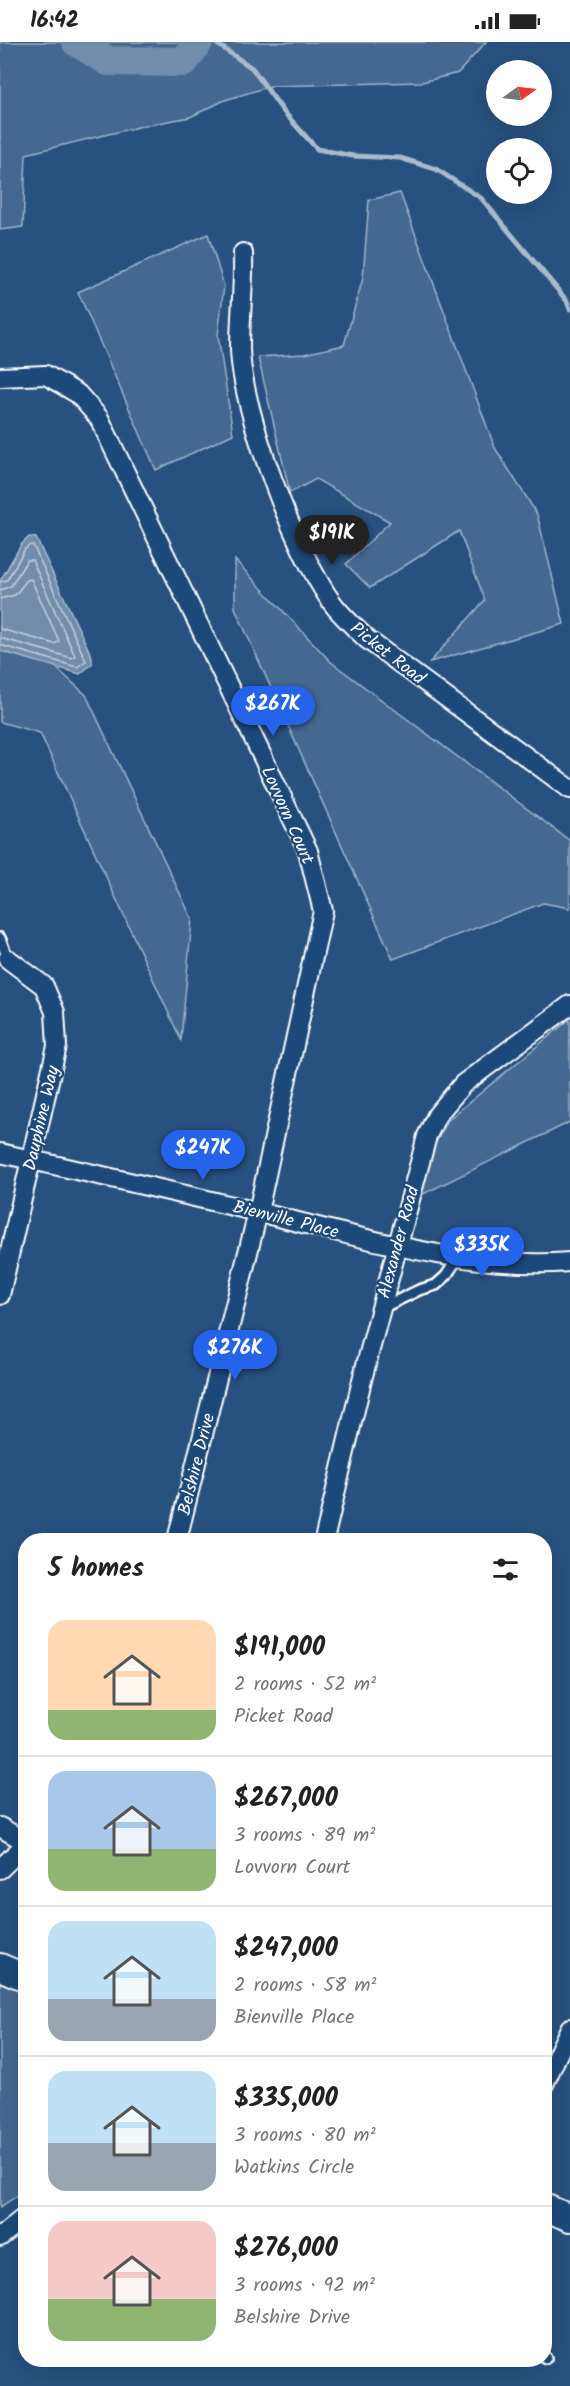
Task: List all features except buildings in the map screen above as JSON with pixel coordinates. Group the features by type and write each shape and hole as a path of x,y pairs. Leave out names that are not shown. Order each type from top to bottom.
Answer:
{"main road":[{"path":"0,1967 18,1975"},
{"path":"552,2210 570,2218"}],"street":[{"name":"Picket Road","path":"243,253 244,285 240,349 251,409 264,454 288,518 323,589 348,622 368,640 570,789"},
{"name":"Lovvorn Court","path":"0,377 45,375 78,394 99,418 308,851 323,911 258,1212"},
{"name":"Dauphine Way","path":"0,1295 57,1046 55,1012 44,986 8,959"},
{"name":"Alexander Road","path":"326,1533 380,1309 427,1136 451,1096 476,1073 570,1005"},
{"name":"Bienville Place","path":"0,1153 397,1246 490,1261 539,1264 570,1262"},
{"name":"Belshire Drive","path":"179,1533 258,1212"},
{"path":"0,1827 18,1838"},
{"path":"0,1869 18,1851"},
{"path":"552,2067 570,2028"},
{"path":"0,2236 18,2222"}],"lane":[{"path":"0,938 8,959"},
{"path":"380,1309 419,1290 436,1285 446,1276 459,1256"}],"shaded area":[{"path":"0,42 486,42 458,73 422,82 271,86 225,100 190,117 26,154 23,227 0,230"},
{"path":"400,193 495,448 537,514 564,624 430,662 485,600 459,531 370,588 346,564 390,522 316,479 290,493 258,357 304,354 344,345 363,278 369,200"},
{"path":"208,234 224,286 218,335 233,434 156,470 78,292"},
{"path":"235,560 331,662 570,841 570,908 543,903 393,959 235,608"},
{"path":"0,625 25,639 86,695 192,919 181,1040 40,733 0,722"},
{"path":"570,1019 570,1122 401,1205 449,1119"},
{"path":"0,1980 18,1988 18,2195 0,2207"}],"water":[{"path":"29,537 36,538 92,657 92,664 80,674 0,651 0,581 21,545"}],"waterway":[{"path":"77,42 108,61 184,62 198,42"},
{"path":"214,42 252,68 283,111 317,149 353,156 400,158 436,169 481,198 567,301 570,309"}]}
